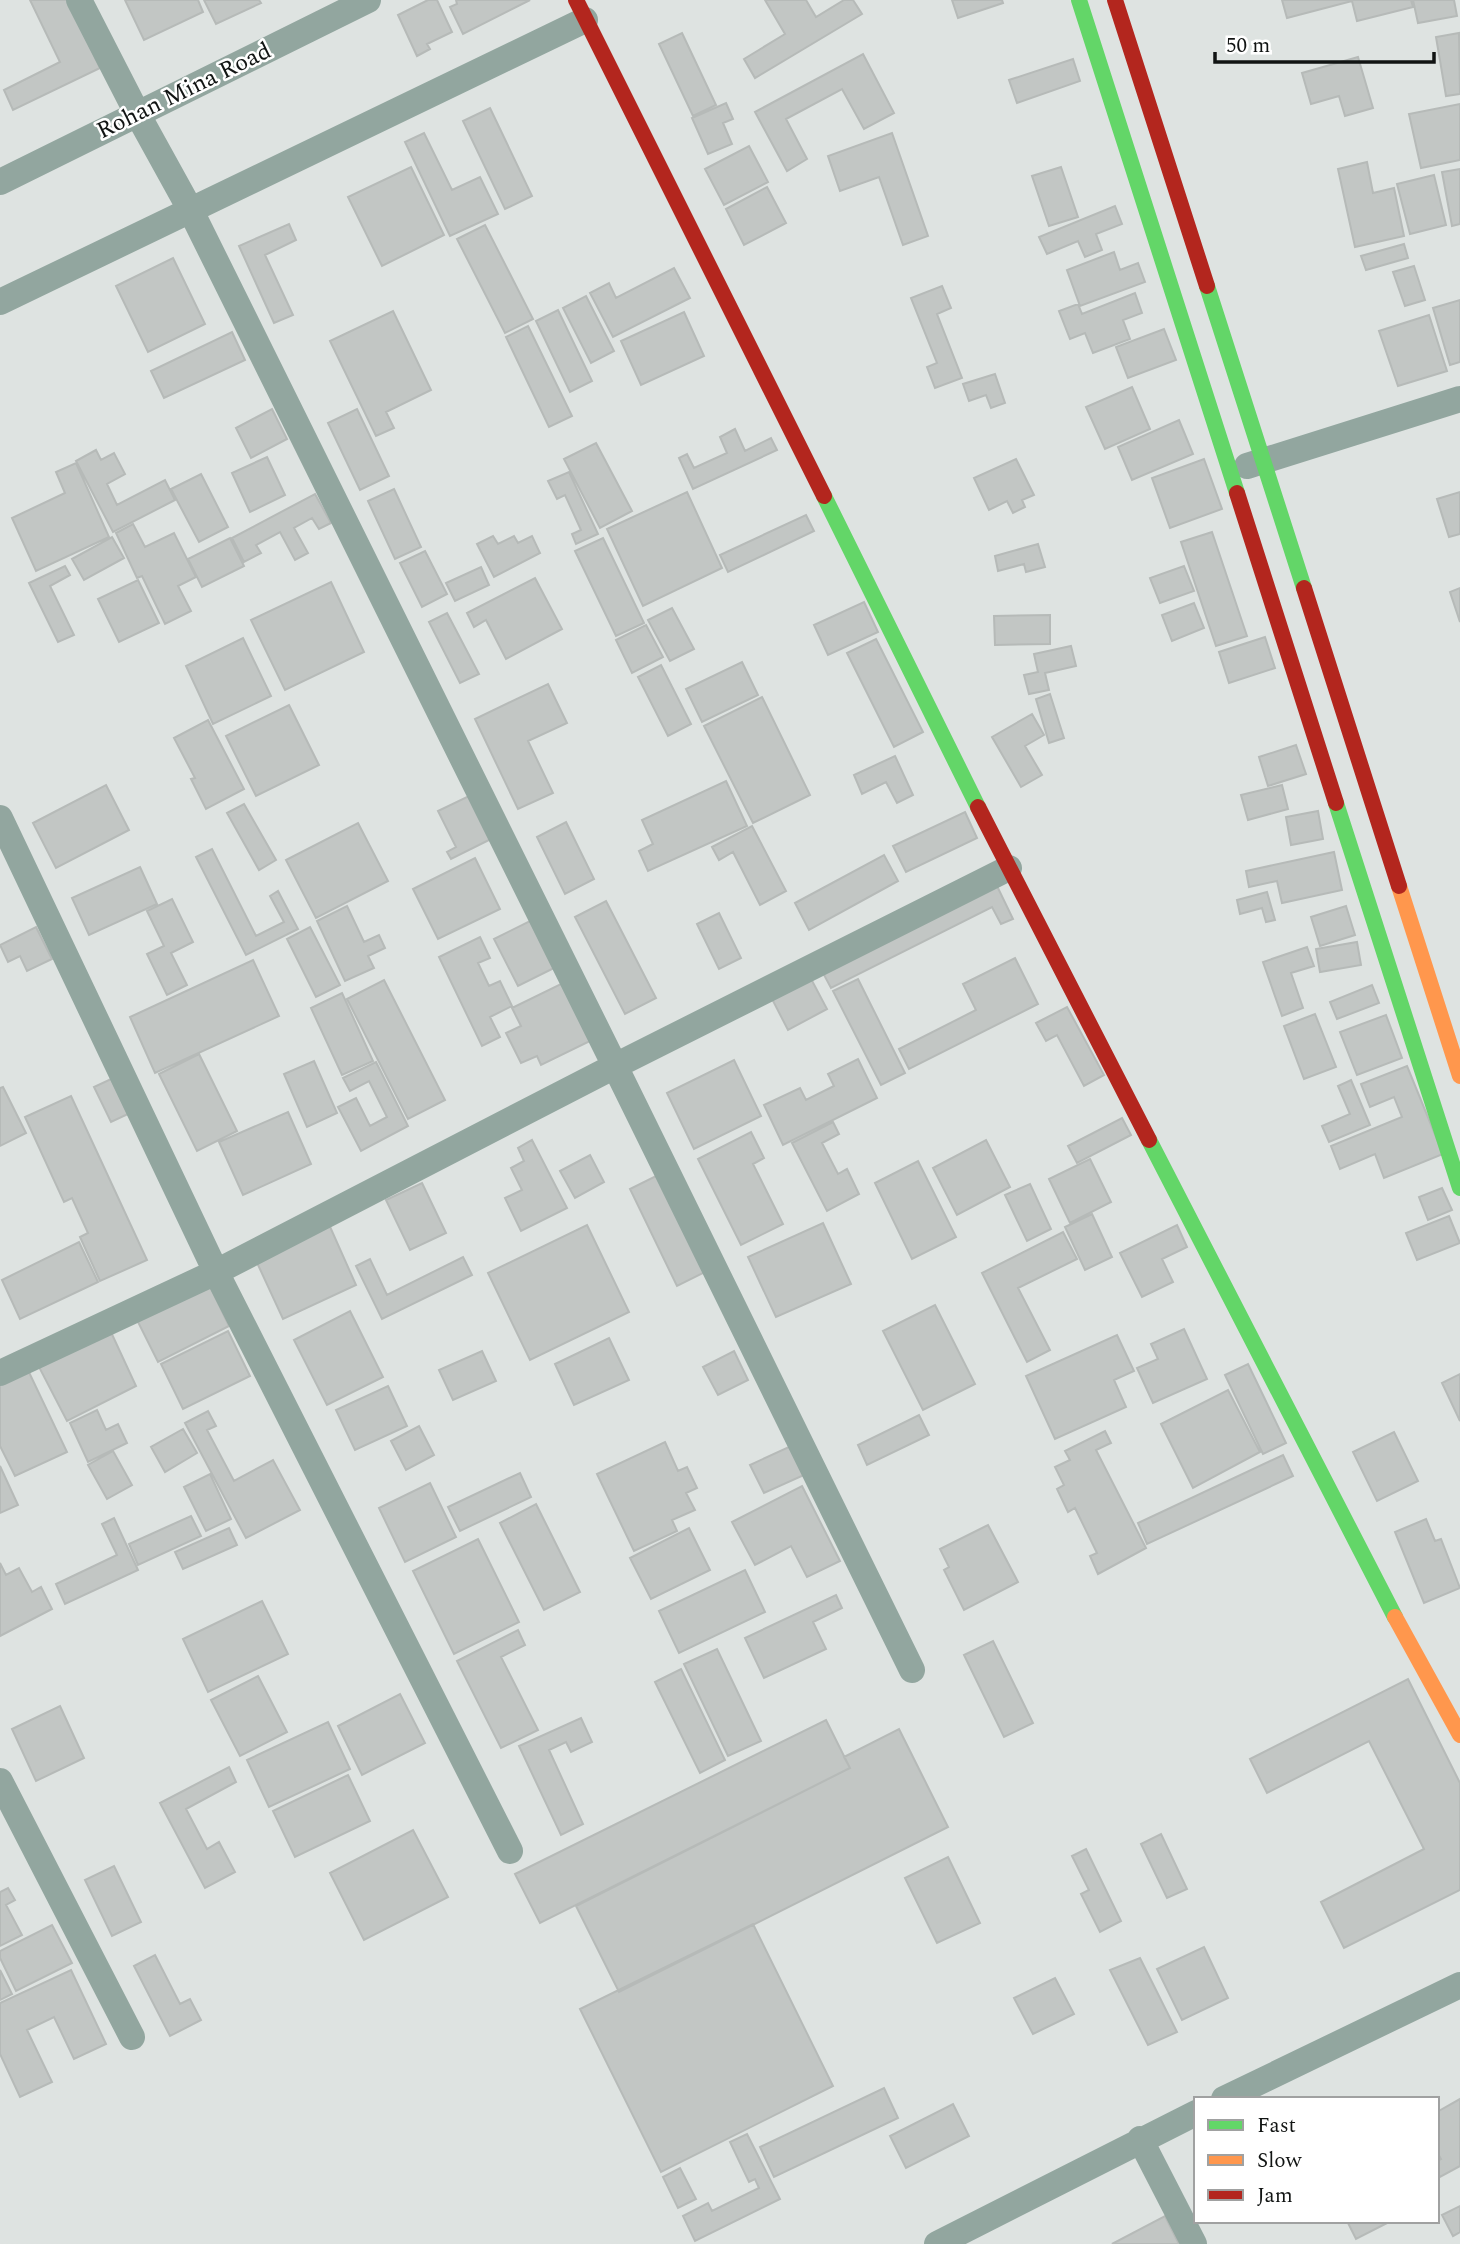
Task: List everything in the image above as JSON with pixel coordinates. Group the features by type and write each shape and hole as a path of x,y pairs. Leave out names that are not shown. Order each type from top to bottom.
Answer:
{"street":[{"path":"79,0 191,211 912,1670"},
{"name":"Rohan Mina Road","path":"0,182 368,0"},
{"path":"1079,0 1460,1188"},
{"path":"1115,0 1460,1076"},
{"path":"0,302 191,211 581,10 1009,868 1419,1663 1460,1735"},
{"path":"1229,471 1460,399"},
{"path":"0,818 216,1272 510,1851"},
{"path":"0,1373 216,1272 615,1066 1009,868"},
{"path":"0,1782 132,2037"},
{"path":"1228,2097 1460,1984"},
{"path":"937,2244 1194,2114"},
{"path":"1140,2140 1194,2244"}],"building":[{"path":"30,0 67,0 100,68 13,110 4,90 60,62"},
{"path":"125,0 198,0 203,12 144,40"},
{"path":"204,0 259,0 261,3 216,24"},
{"path":"428,0 437,0 452,32 427,44 430,49 417,56 398,15"},
{"path":"456,0 530,0 463,34 450,7 457,4"},
{"path":"765,0 806,0 816,17 844,0 853,0 862,14 755,78 744,59 785,34"},
{"path":"952,0 1002,0 1003,3 958,18"},
{"path":"1282,0 1411,0 1413,7 1357,21 1352,1 1287,18"},
{"path":"1413,0 1454,0 1457,16 1418,23"},
{"path":"682,33 716,105 693,116 659,44"},
{"path":"1459,33 1460,94 1446,96 1436,37"},
{"path":"863,54 894,113 864,129 842,89 786,119 807,159 787,171 755,112"},
{"path":"1358,57 1373,108 1345,116 1339,96 1311,104 1302,73"},
{"path":"1073,59 1080,81 1017,103 1009,80"},
{"path":"726,103 733,119 723,123 732,144 708,154 692,118"},
{"path":"1460,104 1460,160 1421,168 1409,114"},
{"path":"490,108 532,196 505,209 463,121"},
{"path":"424,133 452,190 480,177 498,214 450,236 405,142"},
{"path":"892,133 928,236 903,245 879,177 840,191 828,156"},
{"path":"749,146 768,182 724,205 705,169"},
{"path":"1367,162 1373,193 1394,188 1404,236 1355,247 1338,169"},
{"path":"411,167 444,235 382,266 348,197"},
{"path":"1061,167 1078,217 1049,226 1032,176"},
{"path":"1460,169 1460,224 1452,226 1442,172"},
{"path":"1434,175 1446,225 1410,234 1397,184"},
{"path":"767,187 786,223 744,245 726,209"},
{"path":"1115,206 1122,224 1096,234 1102,250 1085,257 1078,241 1047,254 1039,237"},
{"path":"289,224 296,240 265,255 293,315 274,323 239,246"},
{"path":"485,225 533,319 505,333 457,239"},
{"path":"1404,244 1408,258 1366,270 1361,256"},
{"path":"1114,252 1120,270 1138,263 1145,282 1080,306 1067,270"},
{"path":"173,258 205,324 148,352 116,286"},
{"path":"1414,266 1425,300 1405,306 1393,272"},
{"path":"674,268 690,298 613,337 590,293 609,283 616,298"},
{"path":"942,286 951,308 937,314 962,378 935,388 927,367 937,363 911,298"},
{"path":"1135,293 1142,313 1123,320 1130,339 1093,353 1085,333 1070,339 1059,311 1078,304 1082,314"},
{"path":"586,296 614,351 591,363 563,308"},
{"path":"1460,300 1460,362 1450,365 1433,308"},
{"path":"558,310 592,381 570,392 536,321"},
{"path":"393,311 431,390 386,412 394,428 376,436 330,341"},
{"path":"684,312 704,356 641,385 621,341"},
{"path":"1429,315 1447,371 1398,386 1379,331"},
{"path":"528,326 572,416 549,427 506,337"},
{"path":"1164,329 1176,360 1128,378 1116,347"},
{"path":"232,332 245,360 164,398 151,371"},
{"path":"995,374 1005,403 991,408 986,395 969,401 963,384"},
{"path":"1132,387 1150,429 1105,449 1086,407"},
{"path":"272,409 287,439 251,458 236,428"},
{"path":"357,409 389,476 360,490 328,423"},
{"path":"1179,420 1193,454 1132,480 1118,447"},
{"path":"735,429 745,451 771,438 777,450 693,489 679,458 687,454 694,468 727,453 720,437"},
{"path":"596,443 632,511 600,528 564,459"},
{"path":"96,450 101,460 114,453 125,474 107,484 117,505 165,480 175,500 113,532 76,461"},
{"path":"267,457 285,495 250,512 232,473"},
{"path":"1016,459 1034,495 1022,500 1025,507 1013,513 1007,501 989,510 974,478"},
{"path":"1204,459 1222,509 1170,528 1152,478"},
{"path":"76,463 109,537 36,571 12,518 65,493 56,472"},
{"path":"569,472 598,534 576,544 572,534 581,530 565,495 557,499 548,481"},
{"path":"201,474 228,527 199,542 171,489"},
{"path":"394,489 421,547 395,559 368,501"},
{"path":"687,492 722,568 643,606 607,529"},
{"path":"1460,492 1460,534 1449,537 1437,499"},
{"path":"315,494 331,523 319,529 312,518 294,528 308,553 295,560 280,532 256,545 261,553 244,562 232,538"},
{"path":"806,515 814,531 728,572 720,555"},
{"path":"133,524 145,547 174,533 196,577 178,586 191,611 165,624 142,576 137,578 116,533"},
{"path":"1212,532 1247,636 1216,646 1181,542"},
{"path":"493,536 498,544 514,536 518,543 532,536 540,553 494,577 477,544"},
{"path":"112,537 124,558 84,580 72,559"},
{"path":"230,538 244,566 202,587 188,559"},
{"path":"603,538 644,623 616,636 575,551"},
{"path":"1038,544 1045,567 1026,572 1024,564 998,571 995,556"},
{"path":"425,551 447,594 422,607 400,563"},
{"path":"65,566 70,575 50,586 74,635 58,642 29,583"},
{"path":"1184,566 1194,591 1160,603 1150,578"},
{"path":"481,567 489,585 455,601 446,583"},
{"path":"535,578 562,629 506,659 486,620 474,627 467,613"},
{"path":"138,580 159,623 119,642 98,599"},
{"path":"331,582 364,652 285,690 251,620"},
{"path":"1460,588 1460,622 1450,592"},
{"path":"864,602 878,632 828,655 814,625"},
{"path":"1194,603 1204,628 1172,641 1162,615"},
{"path":"672,608 694,649 670,661 648,620"},
{"path":"447,613 479,674 460,683 429,622"},
{"path":"1050,615 1050,644 995,645 994,616"},
{"path":"646,625 663,657 632,673 616,640"},
{"path":"1265,637 1275,668 1229,683 1219,652"},
{"path":"243,638 271,696 213,724 186,666"},
{"path":"876,639 923,732 894,747 847,653"},
{"path":"1071,646 1076,666 1045,673 1049,690 1029,694 1024,675 1038,672 1034,654"},
{"path":"742,662 758,695 702,722 686,689"},
{"path":"661,665 691,724 668,736 638,677"},
{"path":"548,684 567,723 528,741 553,793 518,809 475,719"},
{"path":"1050,694 1064,738 1049,743 1036,699"},
{"path":"762,697 810,795 753,823 704,726"},
{"path":"289,705 319,765 256,796 226,736"},
{"path":"1032,714 1044,735 1025,746 1042,775 1021,787 992,737"},
{"path":"208,720 244,789 206,809 191,779 195,778 174,738"},
{"path":"1296,745 1306,774 1268,786 1259,757"},
{"path":"895,756 913,795 897,803 886,782 862,794 854,775"},
{"path":"726,781 747,826 648,871 639,851 653,844 642,820"},
{"path":"106,785 129,830 56,868 33,823"},
{"path":"1282,785 1288,809 1248,820 1241,795"},
{"path":"469,796 491,839 451,859 447,852 456,847 438,811"},
{"path":"244,804 276,860 259,870 227,813"},
{"path":"1318,811 1323,839 1291,845 1286,817"},
{"path":"965,812 977,838 906,872 893,846"},
{"path":"566,822 594,879 565,894 537,837"},
{"path":"358,823 388,881 316,918 286,860"},
{"path":"752,826 786,891 760,905 733,852 719,860 712,847"},
{"path":"212,849 256,936 284,922 270,896 278,891 298,929 246,955 196,857"},
{"path":"1334,852 1342,890 1282,903 1277,881 1249,887 1246,871"},
{"path":"884,855 898,881 809,930 795,903"},
{"path":"475,858 500,909 438,939 413,889"},
{"path":"140,867 157,904 89,935 72,898"},
{"path":"997,886 1013,919 1001,924 992,907 831,988 823,973"},
{"path":"1267,892 1275,920 1266,922 1262,908 1240,914 1237,900"},
{"path":"172,899 193,942 171,953 187,985 167,995 147,954 164,946 147,911"},
{"path":"606,901 656,998 625,1014 575,917"},
{"path":"347,906 364,942 379,935 385,948 368,956 374,968 345,981 317,921"},
{"path":"1346,906 1355,935 1320,946 1311,917"},
{"path":"719,913 741,958 719,969 697,924"},
{"path":"530,921 554,968 518,986 494,939"},
{"path":"36,927 52,959 27,971 20,956 8,962 0,945"},
{"path":"310,927 340,985 316,997 287,939"},
{"path":"480,937 490,958 478,963 489,986 500,981 512,1006 490,1017 500,1037 482,1046 439,957"},
{"path":"1357,942 1361,965 1320,972 1316,949"},
{"path":"1307,947 1314,966 1291,973 1303,1008 1282,1016 1263,962"},
{"path":"1015,958 1038,1004 909,1069 899,1049 976,1010 963,984"},
{"path":"253,960 279,1016 155,1073 130,1017"},
{"path":"809,975 827,1009 788,1030 770,995"},
{"path":"858,979 905,1073 881,1085 833,991"},
{"path":"384,980 445,1100 408,1119 347,999"},
{"path":"565,982 592,1040 541,1065 537,1056 521,1063 506,1033 521,1026 512,1008"},
{"path":"1372,985 1379,1003 1337,1019 1330,1002"},
{"path":"342,993 373,1061 342,1075 311,1008"},
{"path":"1067,1007 1104,1075 1084,1086 1057,1035 1046,1041 1036,1023"},
{"path":"1315,1014 1336,1067 1304,1079 1284,1026"},
{"path":"1386,1015 1402,1058 1357,1075 1340,1032"},
{"path":"199,1054 237,1131 197,1151 159,1074"},
{"path":"858,1059 877,1098 783,1145 764,1105 800,1088 806,1100 834,1086 828,1074"},
{"path":"734,1060 761,1116 694,1149 667,1093"},
{"path":"314,1061 337,1113 307,1127 284,1074"},
{"path":"376,1062 408,1126 361,1151 338,1107 356,1098 370,1126 387,1117 369,1081 350,1091 343,1078"},
{"path":"1407,1066 1443,1154 1384,1178 1375,1154 1340,1169 1331,1146 1402,1117 1394,1097 1370,1107 1361,1084"},
{"path":"111,1079 128,1114 111,1122 94,1087"},
{"path":"1351,1080 1370,1125 1329,1142 1322,1126 1350,1114 1338,1086"},
{"path":"3,1087 26,1133 0,1146 0,1088"},
{"path":"71,1096 147,1260 100,1281 80,1237 88,1233 72,1198 64,1202 25,1117"},
{"path":"288,1112 311,1164 243,1195 219,1142"},
{"path":"1122,1118 1131,1135 1077,1163 1068,1146"},
{"path":"833,1122 839,1134 822,1143 838,1174 847,1169 859,1194 827,1211 792,1143"},
{"path":"751,1132 764,1158 753,1164 783,1224 741,1245 698,1159"},
{"path":"532,1140 567,1208 521,1231 505,1198 522,1190 511,1168 524,1161 518,1148"},
{"path":"986,1140 1010,1187 957,1215 933,1168"},
{"path":"590,1155 604,1182 575,1198 560,1171"},
{"path":"1090,1159 1111,1202 1070,1223 1049,1179"},
{"path":"918,1161 956,1237 912,1259 875,1183"},
{"path":"666,1171 713,1268 677,1286 630,1189"},
{"path":"422,1183 446,1233 410,1250 386,1200"},
{"path":"1030,1184 1051,1229 1027,1241 1005,1195"},
{"path":"1442,1188 1452,1210 1428,1220 1419,1197"},
{"path":"1092,1214 1112,1257 1085,1270 1065,1227"},
{"path":"1449,1216 1460,1243 1417,1260 1406,1233"},
{"path":"327,1220 356,1285 283,1319 253,1254"},
{"path":"823,1223 851,1284 776,1317 748,1257"},
{"path":"587,1225 629,1312 530,1360 488,1273"},
{"path":"1177,1225 1187,1247 1162,1259 1173,1282 1142,1297 1120,1253"},
{"path":"1063,1232 1077,1259 1018,1288 1050,1350 1027,1362 982,1273"},
{"path":"79,1242 98,1282 20,1319 2,1280"},
{"path":"463,1257 472,1275 382,1319 356,1266 370,1259 387,1295"},
{"path":"208,1282 229,1326 158,1362 136,1318"},
{"path":"935,1305 975,1384 923,1410 883,1331"},
{"path":"350,1311 383,1377 327,1405 294,1340"},
{"path":"1184,1329 1207,1379 1153,1403 1137,1368 1158,1359 1151,1344"},
{"path":"110,1330 136,1386 67,1421 38,1365"},
{"path":"228,1331 250,1376 183,1409 161,1364"},
{"path":"1117,1335 1134,1371 1114,1380 1126,1407 1055,1439 1026,1376"},
{"path":"609,1338 629,1380 574,1405 555,1364"},
{"path":"482,1351 496,1381 453,1400 439,1370"},
{"path":"734,1351 748,1380 718,1395 703,1367"},
{"path":"1248,1364 1286,1443 1263,1454 1225,1375"},
{"path":"26,1366 67,1452 15,1476 0,1446 0,1378"},
{"path":"1460,1374 1460,1421 1442,1383"},
{"path":"388,1386 407,1426 355,1450 336,1410"},
{"path":"1228,1390 1260,1452 1193,1488 1161,1424"},
{"path":"97,1410 106,1430 118,1424 127,1443 88,1462 70,1423"},
{"path":"208,1411 216,1426 207,1430 234,1481 273,1460 300,1510 246,1538 185,1423"},
{"path":"919,1415 929,1435 867,1465 858,1445"},
{"path":"419,1426 434,1455 406,1470 391,1441"},
{"path":"183,1429 197,1453 165,1472 151,1447"},
{"path":"1105,1431 1111,1443 1096,1450 1146,1548 1098,1574 1090,1556 1097,1553 1075,1508 1068,1512 1057,1489 1064,1485 1055,1467 1070,1460 1065,1451"},
{"path":"1394,1432 1418,1481 1377,1501 1353,1452"},
{"path":"665,1442 678,1471 687,1467 697,1488 686,1493 695,1510 672,1520 677,1531 634,1551 597,1474"},
{"path":"791,1446 804,1475 764,1493 750,1465"},
{"path":"113,1451 132,1485 107,1499 88,1465"},
{"path":"1283,1455 1293,1476 1147,1544 1138,1523"},
{"path":"0,1466 18,1505 0,1513"},
{"path":"520,1473 531,1497 460,1531 448,1507"},
{"path":"210,1474 231,1519 206,1531 184,1487"},
{"path":"430,1483 456,1537 405,1562 379,1508"},
{"path":"802,1486 840,1561 807,1577 791,1546 755,1565 732,1522"},
{"path":"536,1504 580,1592 544,1610 500,1523"},
{"path":"191,1516 201,1536 138,1565 129,1544"},
{"path":"114,1518 138,1570 65,1604 56,1584 117,1555 102,1524"},
{"path":"1426,1519 1435,1541 1441,1539 1460,1588 1424,1603 1395,1532"},
{"path":"988,1525 1018,1582 964,1610 944,1570 949,1567 940,1549"},
{"path":"229,1528 237,1545 183,1569 175,1552"},
{"path":"689,1528 710,1570 651,1599 630,1558"},
{"path":"478,1539 519,1622 454,1654 413,1571"},
{"path":"0,1563 6,1575 19,1568 32,1592 41,1587 52,1609 0,1636"},
{"path":"745,1570 765,1612 679,1653 659,1611"},
{"path":"836,1595 842,1608 813,1622 826,1649 764,1678 745,1638"},
{"path":"262,1601 288,1654 208,1692 183,1639"},
{"path":"518,1630 525,1645 501,1657 538,1730 501,1748 457,1661"},
{"path":"993,1641 1033,1723 1004,1737 964,1655"},
{"path":"717,1649 761,1741 728,1756 684,1664"},
{"path":"681,1669 725,1760 700,1773 655,1682"},
{"path":"258,1676 287,1732 240,1756 211,1700"},
{"path":"1408,1679 1460,1783 1460,1890 1344,1948 1321,1902 1424,1849 1369,1741 1267,1793 1250,1759"},
{"path":"400,1694 425,1743 362,1775 338,1726"},
{"path":"60,1706 84,1758 36,1781 12,1729"},
{"path":"581,1718 592,1742 571,1752 566,1742 549,1750 583,1824 561,1835 519,1746"},
{"path":"826,1720 850,1768 540,1923 515,1874"},
{"path":"328,1722 350,1769 269,1807 247,1760"},
{"path":"899,1729 948,1827 619,1992 576,1906 850,1768 844,1757"},
{"path":"229,1767 236,1782 186,1809 207,1849 219,1842 235,1872 205,1888 160,1803"},
{"path":"348,1775 370,1821 295,1857 273,1811"},
{"path":"413,1830 448,1897 364,1940 330,1873"},
{"path":"1161,1834 1187,1889 1167,1898 1141,1844"},
{"path":"1086,1849 1121,1921 1100,1932 1081,1894 1089,1890 1072,1856"},
{"path":"948,1857 980,1923 937,1943 905,1878"},
{"path":"114,1866 141,1922 112,1936 85,1880"},
{"path":"8,1888 15,1900 6,1905 22,1935 0,1946 0,1892"},
{"path":"753,1924 833,2086 661,2172 580,2009"},
{"path":"52,1925 72,1963 16,1991 0,1958 0,1951"},
{"path":"1204,1947 1228,1998 1182,2020 1157,1969"},
{"path":"155,1955 180,2004 190,1999 201,2020 170,2036 134,1966"},
{"path":"1140,1958 1177,2032 1148,2045 1110,1970"},
{"path":"0,1970 12,1994 0,2000"},
{"path":"71,1970 106,2044 74,2059 54,2017 27,2030 52,2082 20,2097 0,2054 0,2003"},
{"path":"1055,1978 1074,2014 1033,2034 1014,1998"},
{"path":"884,2088 898,2118 774,2177 760,2147"},
{"path":"1460,2099 1460,2166 1440,2177 1441,2159 1439,2111"},
{"path":"953,2104 969,2136 906,2168 890,2136"},
{"path":"747,2134 780,2199 695,2241 683,2216 708,2203 712,2211 759,2188 755,2179 749,2182 730,2142"},
{"path":"680,2168 696,2199 678,2208 663,2177"},
{"path":"1460,2206 1460,2232 1453,2236 1442,2215"},
{"path":"1165,2216 1179,2244 1112,2244"},
{"path":"1348,2223 1387,2223 1356,2239"}],"traffic: fast":[{"path":"1079,0 1237,493"},
{"path":"1207,286 1304,588"},
{"path":"824,496 978,807"},
{"path":"1336,803 1460,1188"},
{"path":"1149,1140 1395,1617"}],"traffic: slow":[{"path":"1399,886 1460,1076"},
{"path":"1395,1617 1460,1735"}],"traffic: jam":[{"path":"576,0 824,496"},
{"path":"1115,0 1207,286"},
{"path":"1237,493 1336,803"},
{"path":"1304,588 1399,886"},
{"path":"978,807 1149,1140"}]}
